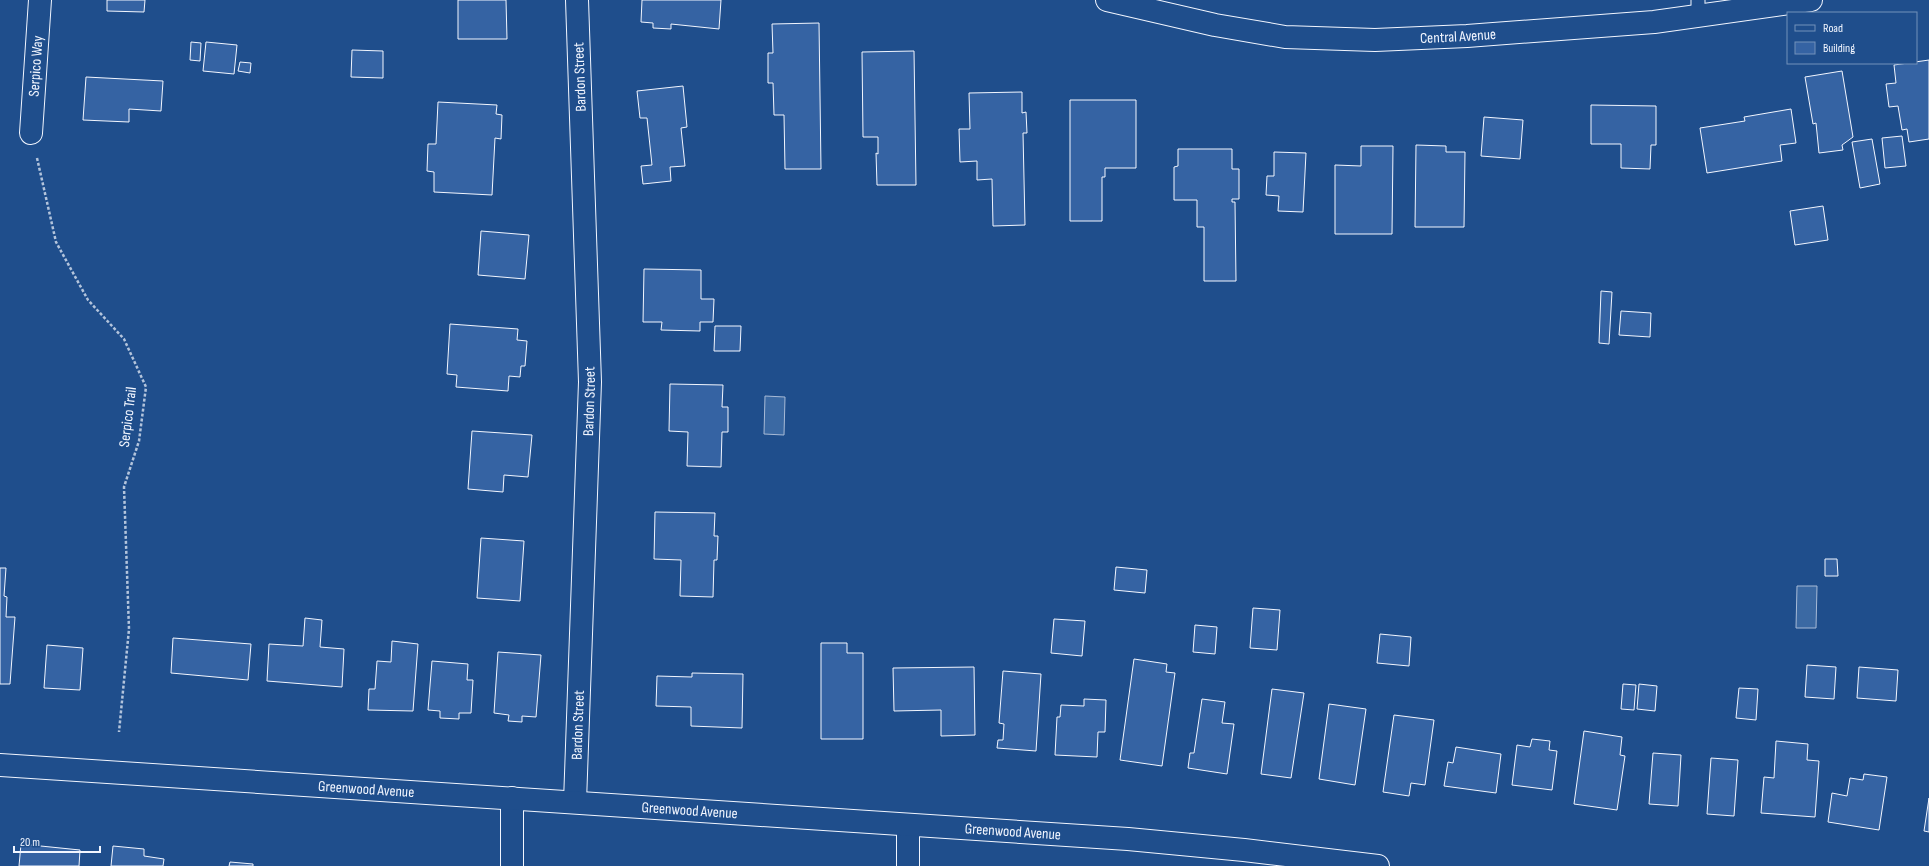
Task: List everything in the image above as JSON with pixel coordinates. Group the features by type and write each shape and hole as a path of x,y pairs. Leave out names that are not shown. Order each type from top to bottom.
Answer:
{"street":[{"name":"Serpico Way","path":"31,133 40,0"},
{"name":"Bardon Street","path":"575,802 590,382 577,0"},
{"name":"Central Avenue","path":"1107,0 1215,25 1285,36 1368,39 1467,36 1654,22 1698,8 1811,0"},
{"name":"Greenwood Avenue","path":"0,765 1128,839 1244,850 1378,866"},
{"path":"512,798 512,866"},
{"path":"908,825 908,866"}],"path":[{"name":"Serpico Trail","path":"31,133 56,242 88,300 124,339 146,387 139,441 124,487 129,629 118,732"}],"water":[{"path":"765,396 785,397 784,435 764,434"},
{"path":"1797,586 1817,586 1816,628 1796,628"}],"building":[{"path":"107,0 145,0 144,12 107,11"},
{"path":"458,0 506,0 507,39 458,39"},
{"path":"642,0 721,0 719,29 671,24 671,29 653,28 653,23 641,22"},
{"path":"819,23 821,169 785,169 784,115 774,115 773,83 768,83 768,53 773,53 772,24"},
{"path":"191,42 201,43 200,61 190,60"},
{"path":"206,42 237,45 234,74 203,71"},
{"path":"352,50 383,51 383,78 351,77"},
{"path":"914,51 916,185 877,185 876,153 878,154 878,137 863,137 862,52"},
{"path":"1929,60 1929,139 1909,142 1907,129 1902,130 1898,106 1889,107 1886,84 1896,83 1894,65 1917,64 1917,62"},
{"path":"240,62 251,63 250,73 238,71"},
{"path":"1842,71 1853,137 1842,145 1843,150 1819,153 1816,123 1813,124 1805,77"},
{"path":"86,77 163,81 161,111 129,109 129,122 83,120"},
{"path":"683,86 687,127 681,128 685,166 670,167 671,181 643,184 641,166 652,165 647,118 640,118 637,91"},
{"path":"1022,92 1022,113 1026,112 1027,133 1023,133 1025,225 993,226 992,179 977,180 977,161 960,162 959,129 970,129 969,93"},
{"path":"1070,100 1136,100 1136,168 1105,168 1105,177 1102,177 1102,221 1070,221"},
{"path":"438,102 497,105 496,114 502,115 501,139 495,138 492,195 434,192 434,172 427,171 428,144 436,144"},
{"path":"1591,105 1656,106 1656,145 1651,145 1650,169 1621,168 1621,144 1591,144"},
{"path":"1791,109 1796,143 1780,145 1782,161 1707,173 1700,128 1745,121 1744,117"},
{"path":"1484,117 1523,120 1520,159 1481,156"},
{"path":"1902,136 1906,166 1885,168 1882,138"},
{"path":"1872,139 1880,184 1860,188 1852,142"},
{"path":"1416,145 1446,146 1446,152 1465,152 1464,227 1415,227"},
{"path":"1361,146 1393,146 1392,234 1335,234 1335,165 1361,166"},
{"path":"1178,149 1232,149 1232,169 1239,169 1239,199 1232,199 1232,202 1235,202 1236,281 1204,281 1204,227 1197,227 1197,200 1174,200 1174,167 1178,166"},
{"path":"1274,152 1306,153 1303,212 1278,211 1279,196 1266,195 1267,176 1274,176"},
{"path":"1823,206 1828,240 1795,245 1790,211"},
{"path":"481,231 529,235 525,279 478,275"},
{"path":"644,269 701,270 701,299 714,299 713,322 700,322 700,331 661,330 662,322 643,322"},
{"path":"1601,291 1612,292 1609,344 1599,343"},
{"path":"1621,311 1651,313 1650,337 1619,335"},
{"path":"450,324 518,329 517,340 527,341 525,366 521,366 520,377 509,376 508,391 456,387 457,375 447,374"},
{"path":"715,326 741,326 740,351 714,351"},
{"path":"670,384 723,385 722,407 728,407 728,432 722,432 721,467 687,466 688,432 669,431"},
{"path":"472,431 532,435 528,477 504,475 503,492 468,489"},
{"path":"655,512 715,513 714,536 718,536 717,560 714,560 713,597 680,596 681,560 654,559"},
{"path":"481,538 524,541 520,601 477,598"},
{"path":"1825,559 1837,559 1838,576 1825,576"},
{"path":"1116,567 1147,570 1145,593 1114,590"},
{"path":"0,568 6,568 4,596 7,597 6,617 15,617 10,684 0,684"},
{"path":"1253,608 1280,610 1277,650 1250,648"},
{"path":"305,618 322,620 320,647 344,649 342,687 267,681 269,644 303,646"},
{"path":"1054,619 1085,621 1082,656 1051,653"},
{"path":"1195,625 1217,627 1215,654 1193,652"},
{"path":"1380,634 1411,637 1409,666 1377,663"},
{"path":"173,638 251,644 248,680 171,673"},
{"path":"392,641 418,644 413,711 368,710 369,689 375,689 377,661 391,662"},
{"path":"821,643 847,643 847,653 863,653 863,739 821,739"},
{"path":"47,645 83,648 80,690 44,688"},
{"path":"498,652 541,655 536,717 522,716 522,722 508,721 509,715 494,713"},
{"path":"1134,659 1167,664 1166,672 1175,673 1162,766 1120,760"},
{"path":"432,661 468,664 467,680 473,680 471,713 459,713 459,719 440,718 440,711 428,710"},
{"path":"1807,665 1836,667 1834,699 1805,697"},
{"path":"974,667 975,735 941,736 941,710 894,711 893,668"},
{"path":"1859,667 1898,670 1896,701 1857,698"},
{"path":"1003,671 1041,674 1036,751 997,748 998,740 1003,740 1004,724 999,723"},
{"path":"692,673 743,674 742,728 691,726 691,707 656,706 657,676 692,677"},
{"path":"1623,684 1636,685 1634,710 1621,709"},
{"path":"1639,684 1657,686 1655,711 1637,709"},
{"path":"1739,688 1758,689 1756,720 1736,718"},
{"path":"1272,689 1304,693 1291,778 1261,774"},
{"path":"1084,699 1106,700 1105,732 1098,732 1097,757 1055,755 1057,717 1060,717 1061,705 1084,706"},
{"path":"1202,699 1225,702 1222,723 1234,724 1227,774 1188,768 1190,753 1194,753"},
{"path":"1329,704 1366,709 1355,785 1319,779"},
{"path":"1394,715 1434,720 1425,785 1411,783 1409,796 1383,792"},
{"path":"1584,731 1622,737 1620,755 1625,756 1617,810 1574,804"},
{"path":"1532,739 1550,741 1549,750 1557,751 1552,790 1512,785 1517,745 1530,747"},
{"path":"1776,741 1808,744 1807,760 1819,761 1815,817 1761,813 1764,777 1774,778"},
{"path":"1456,747 1501,754 1496,793 1444,786 1448,762 1453,763"},
{"path":"1653,753 1681,755 1678,806 1649,804"},
{"path":"1711,758 1738,760 1734,816 1707,814"},
{"path":"1864,774 1887,777 1879,830 1828,822 1832,793 1847,796 1850,778 1863,780"},
{"path":"1929,798 1929,832 1924,831"},
{"path":"21,844 80,850 79,866 19,866"},
{"path":"113,846 144,849 144,856 164,859 163,866 111,866"},
{"path":"230,862 253,864 253,866 229,866"}]}
